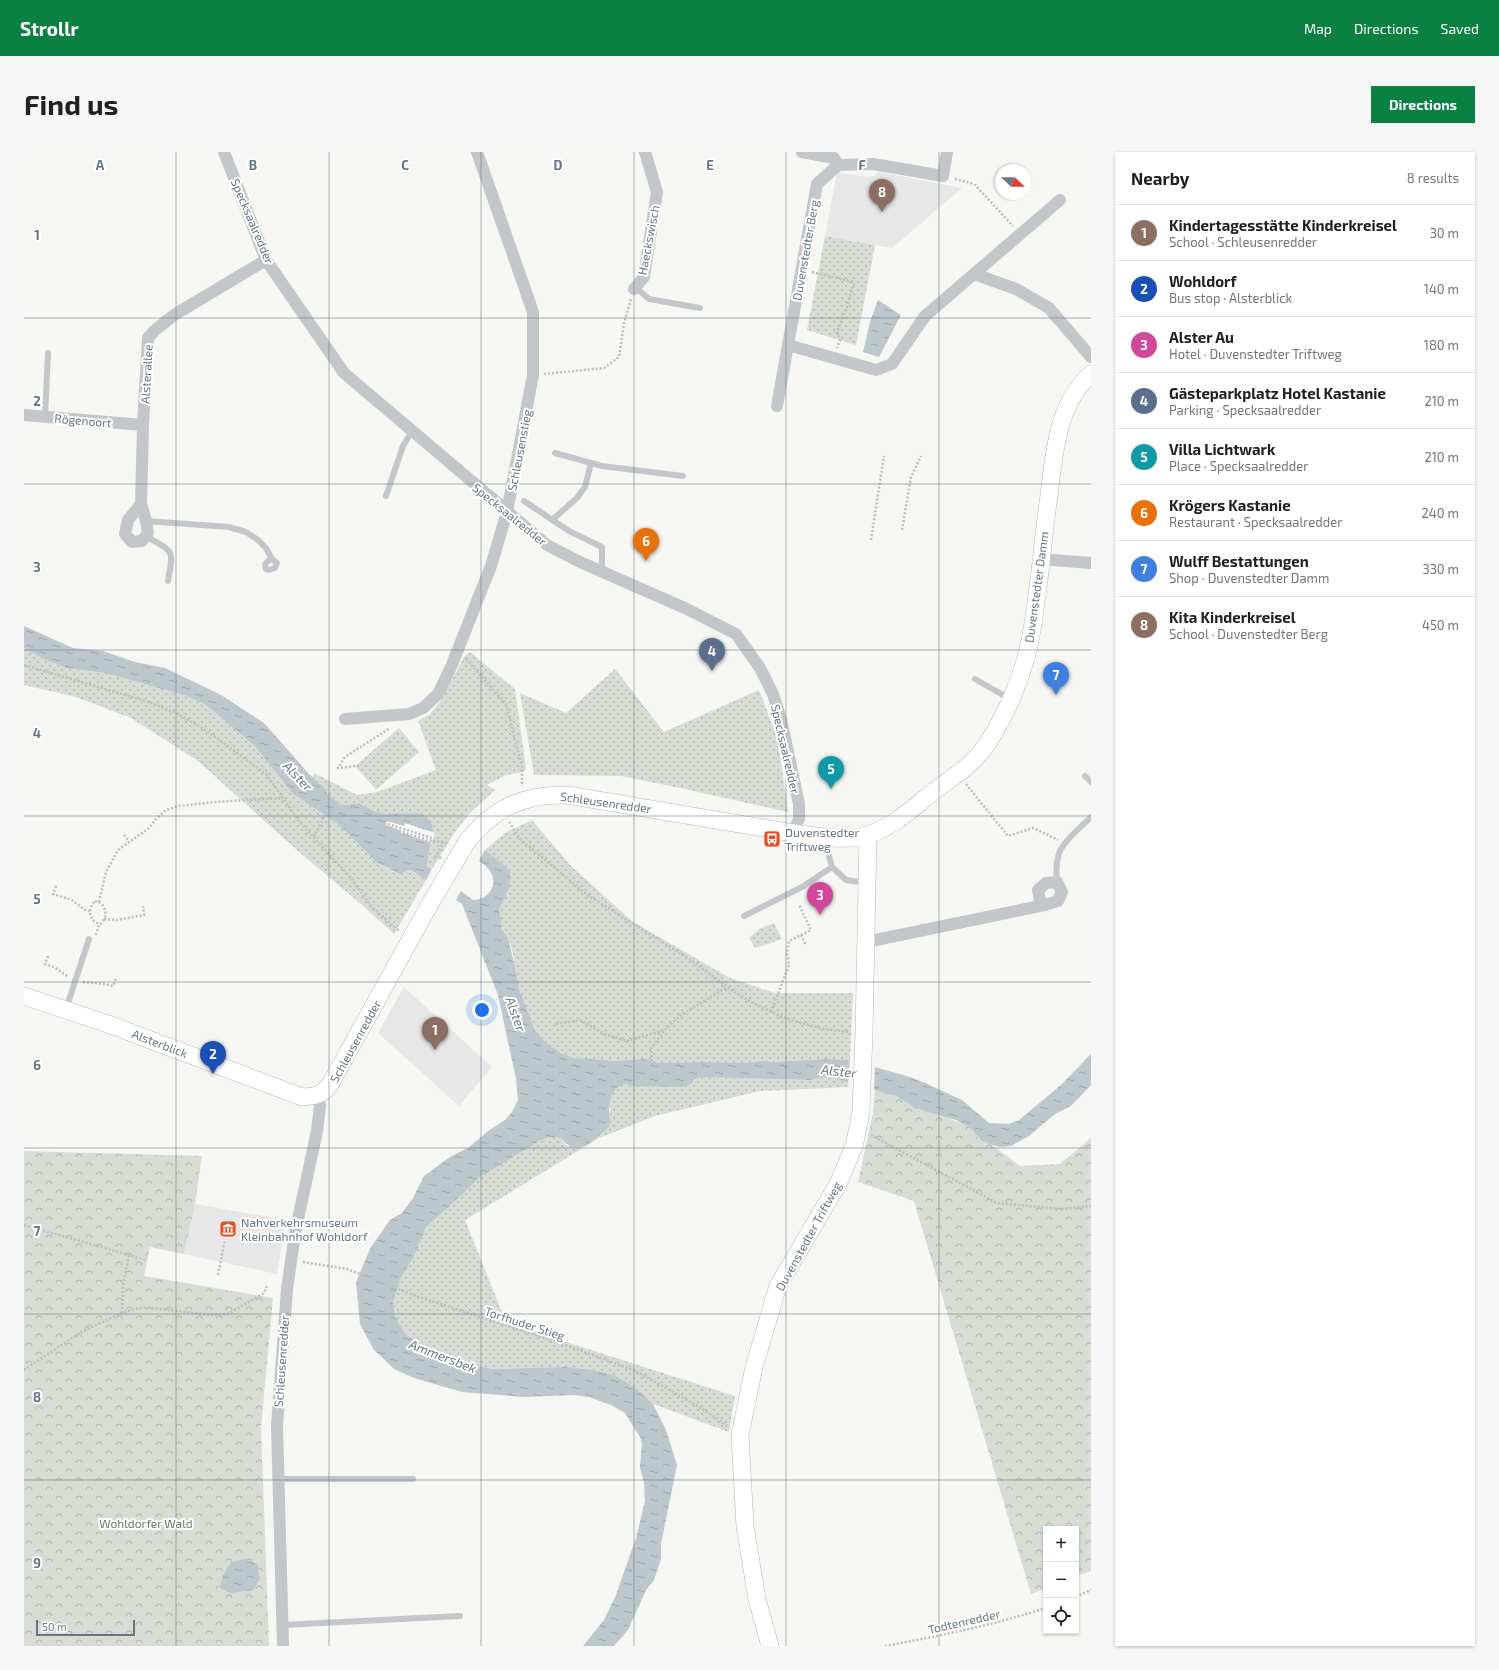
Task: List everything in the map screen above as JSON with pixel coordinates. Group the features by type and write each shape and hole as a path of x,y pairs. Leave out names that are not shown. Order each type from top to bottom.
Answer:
{"street":[{"name":"Specksaalredder","path":"224,152 266,260 344,373 548,545 602,572 687,610 736,634 755,659 773,694 782,719 798,804 799,819 793,833"},
{"name":"Schleusenstieg","path":"345,719 402,716 423,708 438,694 451,667 456,651 491,566 507,512 533,375 533,312 477,152"},
{"name":"Haeckswisch","path":"635,288 644,277 657,192 645,152"},
{"path":"802,152 834,158 838,165 874,158 943,176 947,152"},
{"name":"Duvenstedter Berg","path":"777,406 817,184 838,165"},
{"path":"788,345 876,370 892,364 925,316 1060,200"},
{"name":"Alsterallee","path":"146,536 148,534 146,521 141,504 143,425 148,338 154,331 174,315 266,260"},
{"path":"974,274 1016,289 1050,308 1091,357"},
{"name":"Duvenstedter Damm","path":"793,833 850,838 868,835 896,820 958,773 978,756 987,744 1010,698 1022,669 1031,636 1053,460 1060,426 1076,392 1091,374"},
{"name":"Rögenoort","path":"24,415 143,425"},
{"path":"141,504 128,520 125,534 132,542 142,541 146,536"},
{"path":"1040,559 1091,563"},
{"name":"Schleusenredder","path":"283,1646 277,1479 277,1426 287,1289 295,1233 317,1131 320,1106 318,1096 328,1088 430,904 468,840 484,823 502,809 522,800 547,795 567,794 793,833"},
{"name":"Duvenstedter Triftweg","path":"770,1646 757,1599 745,1526 740,1435 754,1367 778,1286 838,1184 854,1146 858,1128 861,1111 864,1036 868,835"},
{"path":"866,942 1045,905 1058,900 1062,892 1057,882 1046,883 1038,890 1040,901 1045,905"},
{"name":"Alsterblick","path":"24,996 66,1009 302,1097 318,1096"}],"lane":[{"path":"635,288 649,299 700,308"},
{"path":"45,417 48,353"},
{"path":"386,496 402,450 412,431"},
{"path":"555,453 602,466 683,476"},
{"path":"552,520 577,498 585,487 592,463"},
{"path":"524,501 569,531 602,547 602,572"},
{"path":"146,521 239,529 258,540 266,548 272,560"},
{"path":"146,536 168,549 172,556 168,581"},
{"path":"975,679 1010,698"},
{"path":"1085,776 1091,782"},
{"path":"1057,882 1056,871 1060,851 1078,829 1091,817"},
{"path":"830,837 828,852 832,867 846,880 867,883"},
{"path":"744,916 802,887 832,867"},
{"path":"66,1009 88,939"},
{"path":"277,1479 413,1479"},
{"path":"282,1625 460,1616"}],"path":[{"path":"943,176 974,184 1021,234"},
{"path":"802,269 854,282 847,307 837,332 840,340 833,357"},
{"name":"Haeckswisch","path":"533,375 604,368 619,357 624,323 635,288"},
{"path":"871,540 884,456"},
{"path":"902,530 911,477 922,456"},
{"path":"456,651 479,672 506,704 522,767 522,800"},
{"path":"24,665 126,694 178,714 199,726 263,772 273,783 298,820 350,877 371,906 396,930 412,938"},
{"path":"355,766 338,768 345,757 388,730 402,716"},
{"path":"958,773 1008,836 1033,828 1049,834 1065,844"},
{"path":"99,902 103,881 110,862 118,850 149,828 162,812 170,808 215,802 282,798"},
{"path":"502,809 520,839 586,894 691,960 727,987 771,1012 798,1022 824,1029 864,1036"},
{"path":"314,837 325,815"},
{"path":"388,824 432,838 431,841"},
{"path":"399,831 431,841 444,842 436,856"},
{"path":"124,835 129,841"},
{"path":"56,886 53,894 72,900 85,910 90,911"},
{"path":"95,901 99,902 106,912 104,919 100,924 92,919 90,911 95,901"},
{"path":"771,1012 788,965 787,952 790,942 811,930 799,905"},
{"path":"104,919 117,920 144,915 143,906"},
{"path":"801,936 806,945"},
{"path":"652,1061 651,1048 665,1030 681,1014 727,987"},
{"path":"556,1024 580,1020 604,1034 626,1041 665,1030"},
{"path":"858,1128 996,1203 1061,1209 1091,1206"},
{"path":"24,1225 146,1260"},
{"path":"218,1275 225,1240"},
{"path":"122,1313 123,1286 129,1255"},
{"name":"Torfhuder Stieg","path":"291,1261 347,1269 416,1296 568,1346 636,1371 706,1411 740,1435"},
{"path":"24,1370 81,1332 122,1313 140,1308 210,1315 228,1314 264,1293 267,1285"},
{"path":"1079,1596 1091,1590"},
{"name":"Todtenredder","path":"885,1646 949,1635 1015,1618 1043,1609"}],"shaded area":[{"path":"837,172 868,177 879,172 962,188 892,248 825,236"},
{"path":"404,987 492,1067 459,1106 378,1033"},
{"path":"195,1204 286,1220 277,1274 184,1254"}],"green space":[{"path":"825,236 875,245 856,345 807,330"},
{"path":"24,648 41,658 66,668 105,673 187,696 206,705 255,746 293,794 338,824 376,862 394,872 403,873 409,870 426,880 394,934 298,851 198,761 131,718 76,697 24,685"},
{"path":"470,652 515,689 526,769 523,772 506,775 487,785 495,790 470,813 455,832 432,869 427,866 433,831 415,813 388,814 376,812 359,803 346,805 339,804 313,777 314,773 357,795 377,792 436,770 418,721 430,714 440,702 464,657"},
{"path":"615,669 664,732 759,690 778,740 788,812 621,776 534,775 520,693 566,713"},
{"path":"399,728 419,752 376,790 355,766"},
{"path":"532,820 571,866 633,922 730,978 775,993 853,993 850,1060 828,1059 770,1062 766,1060 750,1063 657,1063 652,1061 610,1061 580,1058 566,1055 554,1049 544,1041 535,1030 529,1018 518,989 510,944 501,928 499,910 509,888 507,867 485,850 505,833"},
{"path":"774,923 782,939 755,948 749,938 759,929"},
{"path":"702,1077 812,1080 830,1077 849,1082 848,1087 760,1091 655,1116 599,1138 465,1220 505,1320 528,1330 735,1396 729,1432 653,1404 635,1387 615,1376 566,1367 494,1369 470,1365 441,1354 404,1333 395,1316 393,1302 400,1279 414,1257 426,1227 479,1178 541,1140 552,1137 561,1138 566,1145 582,1148 609,1127 611,1098 617,1087 623,1085 631,1086 693,1080"},
{"path":"875,1089 896,1096 915,1108 939,1114 967,1126 972,1129 981,1141 992,1145 1020,1166 1060,1164 1091,1138 1091,1571 1079,1575 1079,1526 1043,1526 1043,1589 1031,1594 914,1201 858,1182 873,1113"},
{"name":"Wohldorfer Wald","path":"24,1151 202,1156 195,1204 184,1254 150,1247 144,1276 273,1298 261,1427 269,1646 24,1646"}],"water":[{"path":"878,300 901,315 879,357 863,352 870,322"},
{"path":"24,626 73,648 103,651 135,662 165,668 221,695 264,723 309,774 323,786 327,793 339,804 346,805 359,803 376,812 388,814 415,813 423,815 431,822 433,831 427,866 473,900 486,896 492,889 492,875 487,867 479,861 485,850 507,867 510,873 509,888 499,910 501,928 508,938 519,990 535,1030 545,1042 561,1053 575,1058 615,1061 647,1059 657,1063 750,1063 766,1060 770,1062 828,1059 850,1060 910,1077 925,1083 962,1100 989,1123 1009,1124 1019,1120 1061,1085 1091,1054 1091,1085 1071,1106 1055,1114 1029,1136 1011,1146 1001,1147 981,1141 972,1129 956,1120 915,1108 896,1096 830,1077 821,1077 812,1080 702,1077 693,1080 692,1083 683,1087 631,1086 625,1084 616,1088 612,1095 609,1109 609,1127 592,1142 580,1148 568,1144 561,1138 552,1137 541,1140 479,1178 426,1227 414,1257 400,1279 393,1302 395,1316 405,1334 441,1354 470,1365 494,1369 566,1367 593,1370 615,1376 635,1387 653,1404 666,1430 677,1465 661,1544 661,1559 654,1580 646,1590 628,1630 614,1646 583,1646 604,1620 616,1595 636,1538 645,1501 644,1482 640,1468 642,1443 640,1437 625,1413 611,1405 589,1397 574,1395 525,1397 462,1392 414,1378 394,1369 374,1350 360,1324 356,1282 371,1247 390,1220 402,1213 413,1198 424,1176 450,1157 468,1148 488,1131 505,1120 512,1112 518,1100 516,1079 498,995 462,904 412,871 409,870 400,874 376,862 338,824 293,794 255,746 206,705 187,696 105,673 66,668 41,658 24,648"},
{"path":"245,1559 257,1564 260,1579 253,1590 231,1593 220,1588 223,1575 231,1562"}],"pier":[{"path":"387,821 404,826 405,823 435,833 432,843 399,832 399,830 386,825"},
{"path":"433,867 462,889 455,902 425,882"},
{"path":"850,1058 875,1065 874,1090 848,1084"}],"place":[{"name":"Kita Kinderkreisel","path":"882,212"},
{"name":"Krögers Kastanie","path":"646,561"},
{"name":"Gästeparkplatz Hotel Kastanie","path":"712,671"},
{"name":"Wulff Bestattungen","path":"1056,695"},
{"name":"Villa Lichtwark","path":"831,789"},
{"name":"Duvenstedter Triftweg","path":"772,839"},
{"name":"Alster Au","path":"820,915"},
{"name":"Kindertagesstätte Kinderkreisel","path":"435,1050"},
{"name":"Wohldorf","path":"213,1074"},
{"name":"Nahverkehrsmuseum Kleinbahnhof Wohldorf","path":"228,1229"}],"water label":[{"name":"Alster","path":"298,776"},
{"name":"Alster","path":"516,1014"},
{"name":"Alster","path":"839,1071"},
{"name":"Ammersbek","path":"443,1356"}]}
